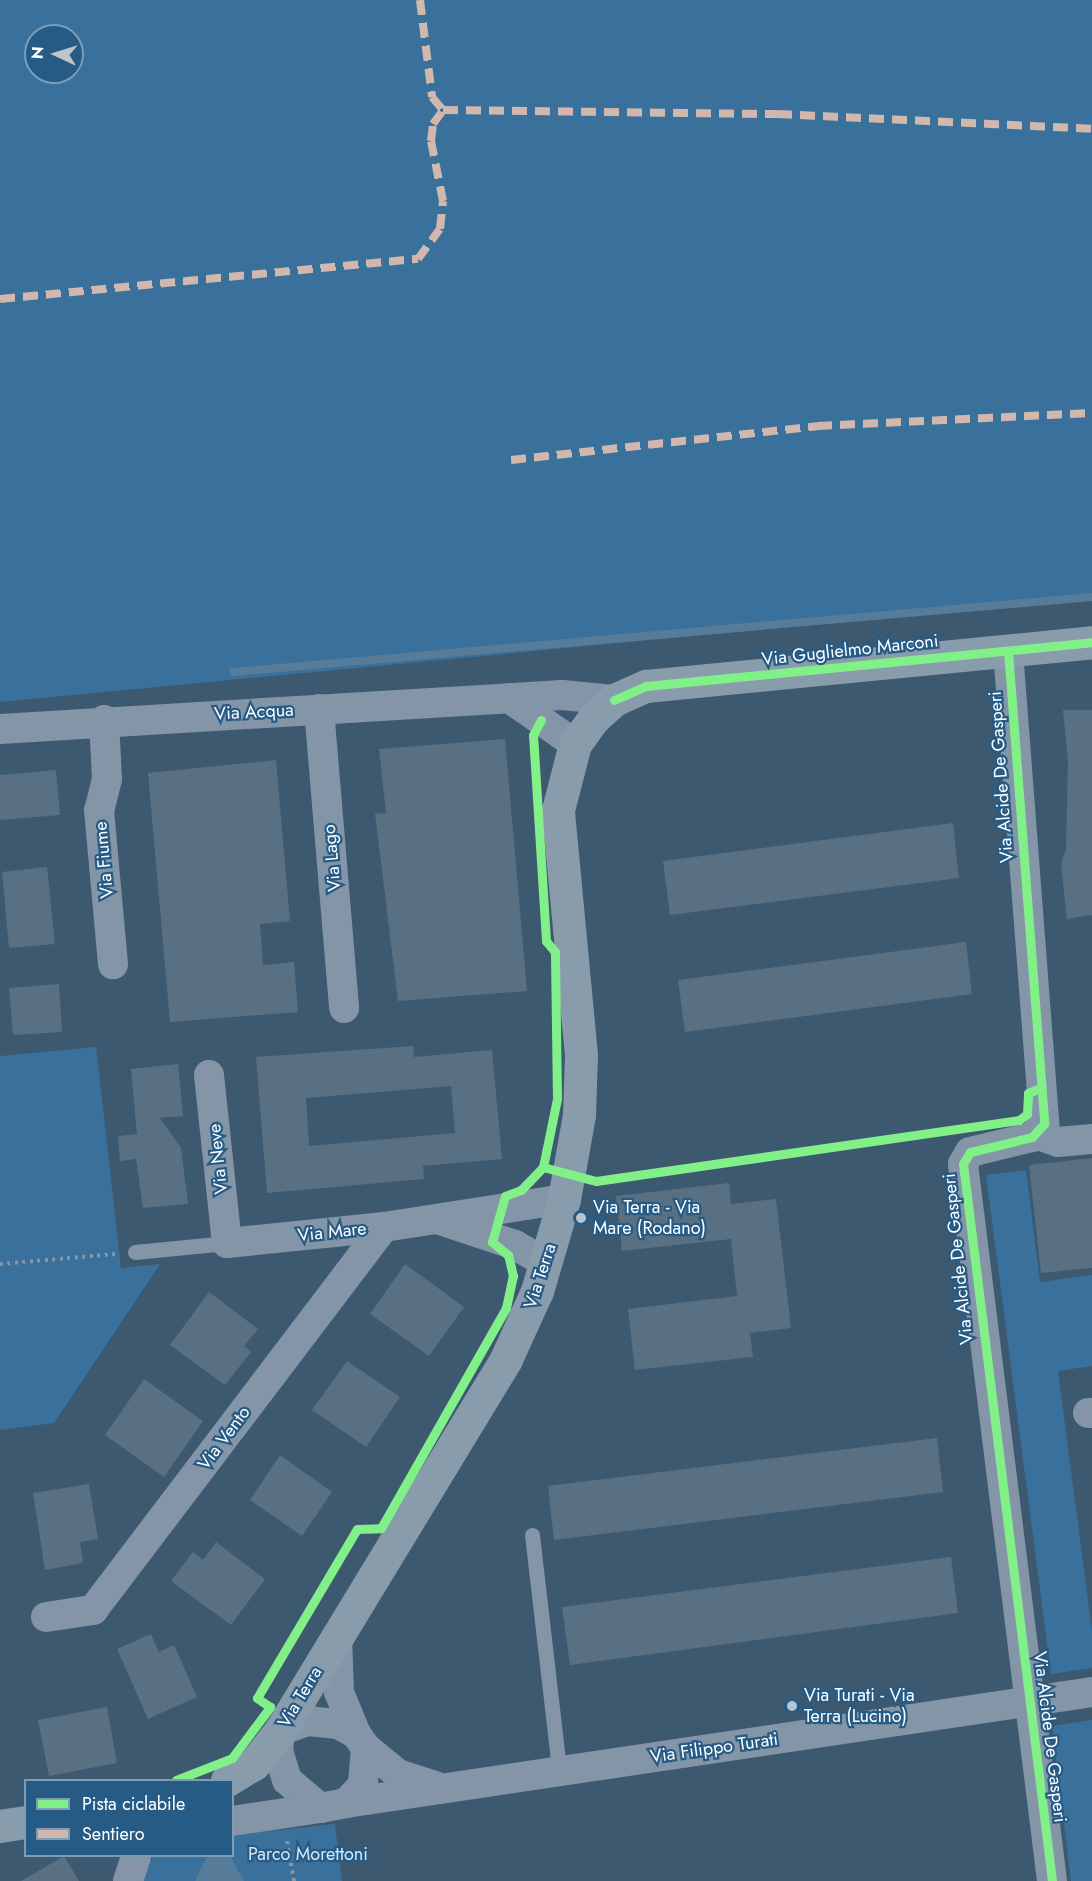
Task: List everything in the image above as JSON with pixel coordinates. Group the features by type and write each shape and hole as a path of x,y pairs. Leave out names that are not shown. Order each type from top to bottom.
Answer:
{"street":[{"name":"Via Guglielmo Marconi","path":"614,700 646,686 1092,642"},
{"name":"Via Alcide De Gasperi","path":"1008,651 1045,1118 1038,1135 970,1152 963,1164 1028,1701 1053,1881"},
{"name":"Via Acqua","path":"0,729 104,720 562,695 614,700"},
{"path":"508,698 575,744"},
{"name":"Via Terra","path":"229,1779 254,1764 280,1731 506,1359 546,1263 564,1199 579,1115 581,1055 558,810 575,744 614,700"},
{"name":"Via Lago","path":"319,708 344,1008"},
{"name":"Via Fiume","path":"104,720 107,779 99,810 113,964"},
{"name":"Via Neve","path":"209,1075 227,1243"},
{"path":"1038,1135 1058,1142 1092,1139"},
{"name":"Via Mare","path":"227,1243 384,1227 564,1199"},
{"name":"Via Mare","path":"437,1220 515,1245 546,1263"},
{"name":"Via Vento","path":"46,1617 93,1610 384,1227"},
{"name":"Via Filippo Turati","path":"337,1636 339,1692 361,1741 398,1774 442,1787"},
{"name":"Via Filippo Turati","path":"333,1805 1092,1692"},
{"path":"234,1821 333,1805 363,1785 361,1741 324,1720 280,1731 278,1751 287,1780 333,1805"},
{"path":"0,1826 24,1822"},
{"path":"113,1857 119,1881"},
{"path":"128,1881 136,1857"}],"lane":[{"path":"135,1252 227,1243"},
{"path":"532,1535 559,1770"}],"path":[{"path":"0,1264 135,1252"},
{"path":"282,1814 294,1881"}],"green space":[{"path":"0,0 1092,0 1092,598 0,702"},
{"path":"96,1047 121,1268 160,1264 54,1423 0,1430 0,1056"},
{"path":"1026,1170 1040,1282 1092,1275 1092,1366 1058,1371 1092,1631 1092,1668 1051,1674 986,1175"},
{"path":"1092,1720 1092,1881 1071,1881 1052,1726"},
{"name":"Parco Morettoni","path":"335,1824 342,1881 137,1881 153,1857 234,1857 234,1835"}],"shaded area":[{"path":"231,1857 244,1881 195,1881 206,1858"}],"building":[{"path":"1063,710 1092,710 1092,915 1067,919 1061,863 1066,850 1068,761"},
{"path":"505,739 527,991 398,1001 375,814 386,813 379,749"},
{"path":"276,760 290,921 260,924 263,965 294,962 298,1012 170,1022 148,773"},
{"path":"56,770 60,815 0,820 0,775"},
{"path":"953,823 959,878 670,915 663,861"},
{"path":"47,867 55,944 9,948 2,872"},
{"path":"966,942 972,994 685,1032 678,980"},
{"path":"59,984 62,1032 13,1035 9,988"},
{"path":"413,1046 414,1057 492,1050 502,1159 423,1166 424,1179 267,1193 256,1057","holes":["451,1086 455,1133 309,1146 306,1098"]},
{"path":"178,1064 183,1116 160,1118 181,1148 188,1204 143,1208 136,1159 120,1161 118,1136 137,1134 131,1069"},
{"path":"1092,1158 1092,1268 1041,1273 1029,1165"},
{"path":"729,1183 731,1204 776,1199 791,1328 750,1333 753,1357 635,1370 628,1309 737,1296 731,1239 622,1251 616,1196"},
{"path":"405,1264 464,1307 429,1356 370,1314"},
{"path":"209,1292 258,1329 244,1346 251,1352 225,1385 170,1345"},
{"path":"347,1361 400,1397 366,1447 312,1410"},
{"path":"144,1379 203,1421 164,1477 105,1435"},
{"path":"937,1438 943,1492 554,1540 548,1486"},
{"path":"280,1455 332,1492 302,1536 250,1500"},
{"path":"89,1484 98,1539 80,1542 83,1563 45,1570 33,1493"},
{"path":"216,1542 265,1579 231,1625 171,1581 193,1552 203,1560"},
{"path":"951,1557 958,1613 570,1665 562,1607"},
{"path":"151,1634 159,1652 174,1645 197,1697 148,1719 117,1649"},
{"path":"107,1707 117,1763 49,1776 38,1720"},
{"path":"65,1857 79,1881 21,1881"}],"waterway":[{"path":"233,672 1092,597"}],"marked path":[{"path":"420,0 432,97 443,110 777,114 1092,129"},
{"path":"0,299 418,259 440,229 443,201 431,141 433,124 443,110"},
{"path":"511,460 817,426 1092,413"}],"cycle path":[{"path":"614,700 646,686 1092,642"},
{"path":"1008,651 1044,1124 1032,1137 970,1152 963,1164 1052,1881"},
{"path":"179,1779 232,1758 270,1707 257,1698 357,1529 381,1528 506,1308 513,1276 508,1255 492,1242 505,1196 521,1190 543,1167 557,1099 555,952 546,941 533,735 541,720"},
{"path":"543,1167 596,1181 1019,1120 1027,1114 1028,1093 1042,1087"}],"place":[{"name":"Via Terra - Via Mare (Rodano)","path":"581,1218"},
{"name":"Via Turati - Via Terra (Lucino)","path":"792,1706"}]}
